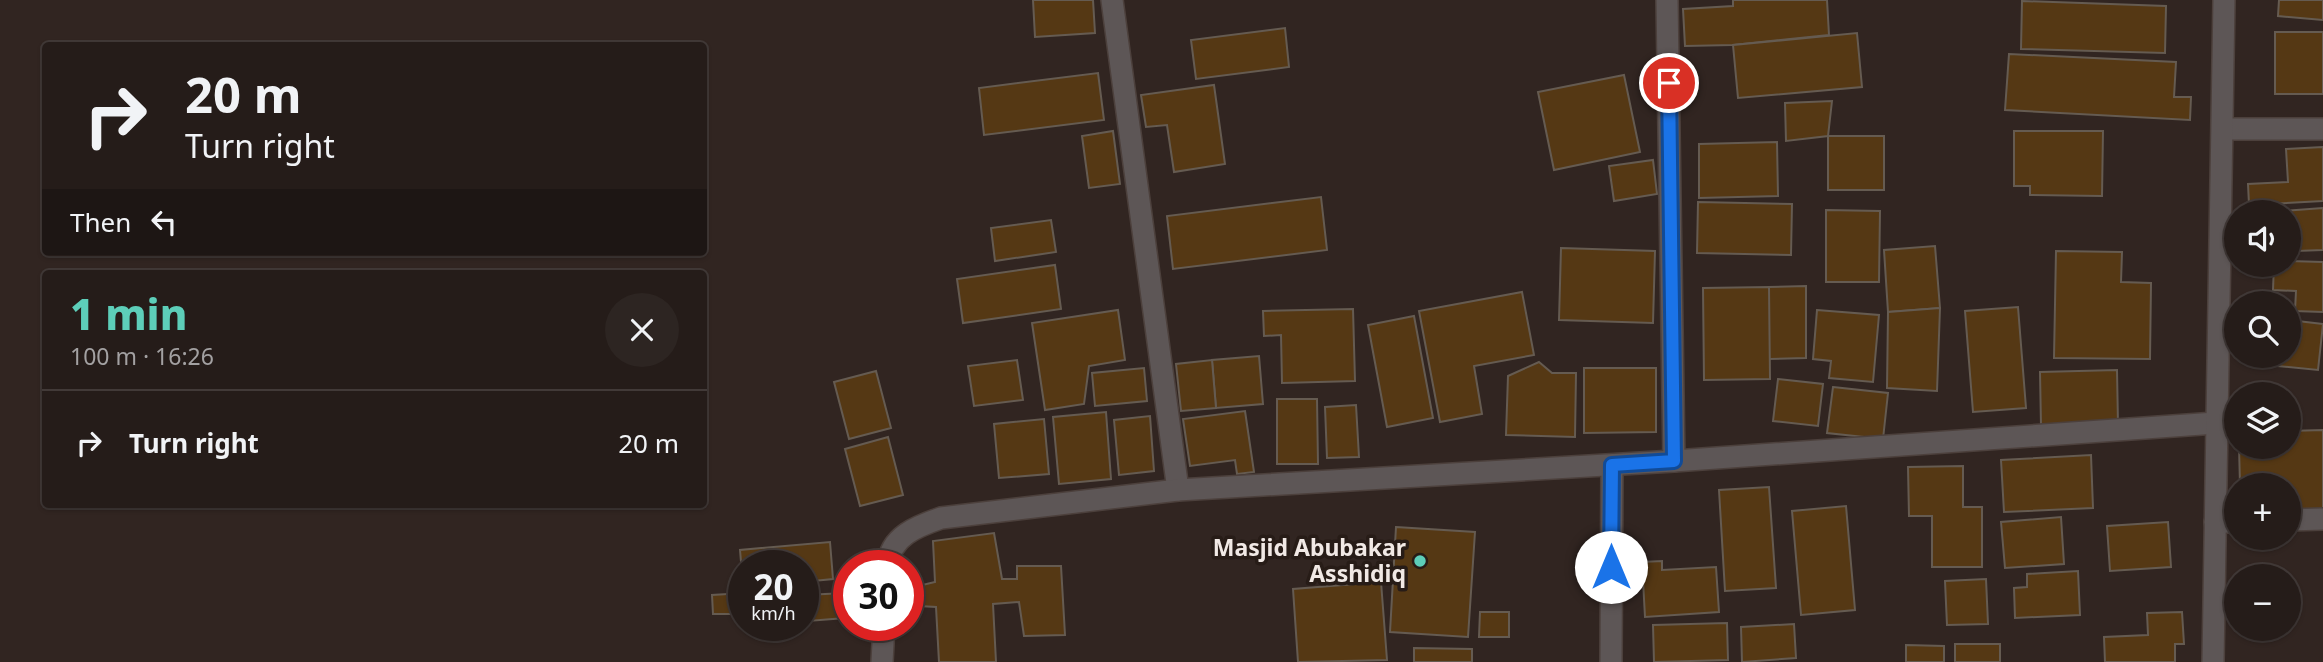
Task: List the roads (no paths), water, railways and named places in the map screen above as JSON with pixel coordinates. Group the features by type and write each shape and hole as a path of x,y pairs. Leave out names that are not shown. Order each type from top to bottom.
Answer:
{"street":[{"path":"1112,0 1178,490"},
{"path":"1667,0 1674,461"},
{"path":"2213,662 2224,0"},
{"path":"2223,129 2323,129"},
{"path":"893,550 910,529 941,518 1178,490 1674,461 2216,423"},
{"path":"1611,662 1612,465"},
{"path":"2301,520 2323,519"},
{"path":"2215,522 2224,522"},
{"path":"882,662 883,641"}],"place":[{"name":"Masjid Abubakar Asshidiq","path":"1420,561"}]}
